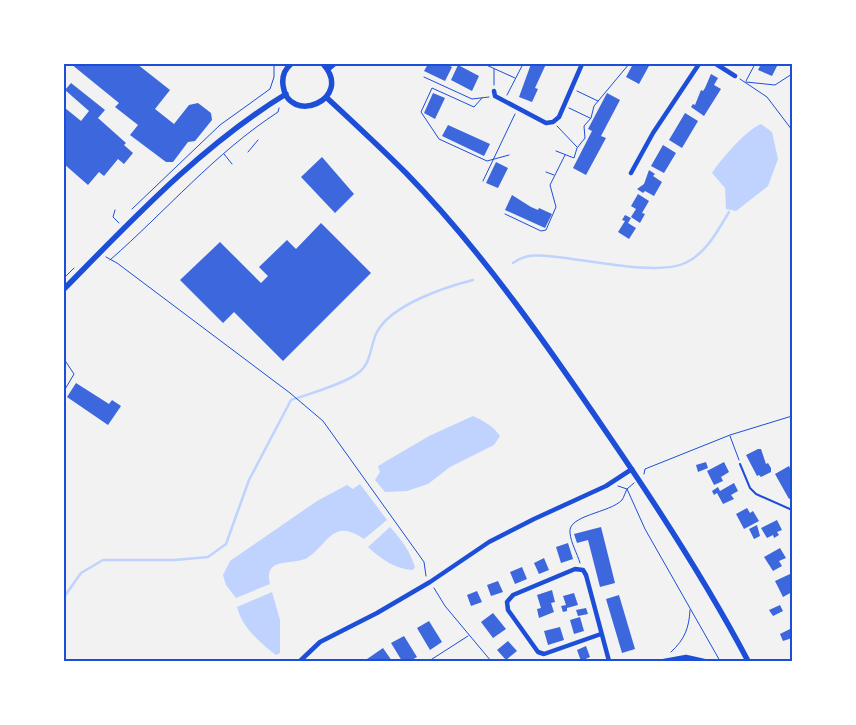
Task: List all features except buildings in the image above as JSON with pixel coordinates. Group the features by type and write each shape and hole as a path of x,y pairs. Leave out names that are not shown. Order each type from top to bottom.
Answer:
{"street":[{"path":"288,64 283,79 286,94 290,100 305,106 320,103 326,97 332,83 325,66 334,64"},
{"path":"495,94 504,103 546,122 553,122 559,116 564,106 582,64"},
{"path":"631,173 652,134 699,64"},
{"path":"716,64 735,76"},
{"path":"64,289 200,158 242,122 286,94"},
{"path":"326,97 406,173 482,261 552,353 632,469 693,565 748,661"},
{"path":"300,661 320,642 377,613 430,582 489,542 606,486 632,469"},
{"path":"601,634 544,654 538,652 508,610 507,602 513,595 575,569 582,570 586,575 609,661"},
{"path":"664,661 686,657 704,661"}],"lane":[{"path":"740,464 750,488 756,494 792,510"}],"path":[{"path":"484,64 516,78"},
{"path":"504,103 523,64"},
{"path":"556,150 574,158 585,138 584,126 591,118 594,106 629,64"},
{"path":"745,82 755,64"},
{"path":"424,76 472,99 482,98 495,94 494,68"},
{"path":"745,82 775,85 792,74"},
{"path":"745,82 766,97 792,130"},
{"path":"482,98 474,107 432,88 421,112 439,139 487,161 493,161 509,155"},
{"path":"571,88 599,102"},
{"path":"110,260 250,131 278,112 276,99 270,89"},
{"path":"564,106 591,118"},
{"path":"483,181 518,109"},
{"path":"553,122 578,148"},
{"path":"248,152 258,140"},
{"path":"224,154 232,164"},
{"path":"505,214 541,231 546,230 556,212 550,184 565,154"},
{"path":"546,172 554,176"},
{"path":"101,253 290,393 323,421 403,530 424,562 425,574 445,606 468,636 491,661"},
{"path":"64,359 74,374 64,391"},
{"path":"582,570 570,533 570,526 575,520 596,515 614,506 622,499 627,489 643,476 645,469 730,435 792,416"},
{"path":"730,435 740,464"},
{"path":"627,489 645,529 720,661"},
{"path":"664,661 681,643 687,631 690,608"},
{"path":"428,661 468,636"}],"water":[{"path":"761,124 772,132 778,159 768,186 736,211 726,209 725,188 712,173 741,138"},
{"path":"473,416 488,424 500,436 494,445 450,467 428,484 407,491 385,492 375,480 380,472 378,466 429,436"},
{"path":"360,484 387,520 364,539 345,531 332,535 307,558 280,564 271,569 269,575 270,584 236,598 226,585 223,575 230,561 317,501 347,485 353,489"},
{"path":"390,527 408,550 415,567 413,570 400,568 389,563 368,547"},
{"path":"272,592 280,620 280,653 276,655 247,628 237,607"}],"waterway":[{"path":"513,263 529,256 539,255 641,268 673,267 685,263 699,254 711,241 729,212"},
{"path":"64,597 81,573 103,560 175,560 208,557 226,544 249,480 291,400 335,385 363,369 377,332 394,313 434,292 473,280"}]}
